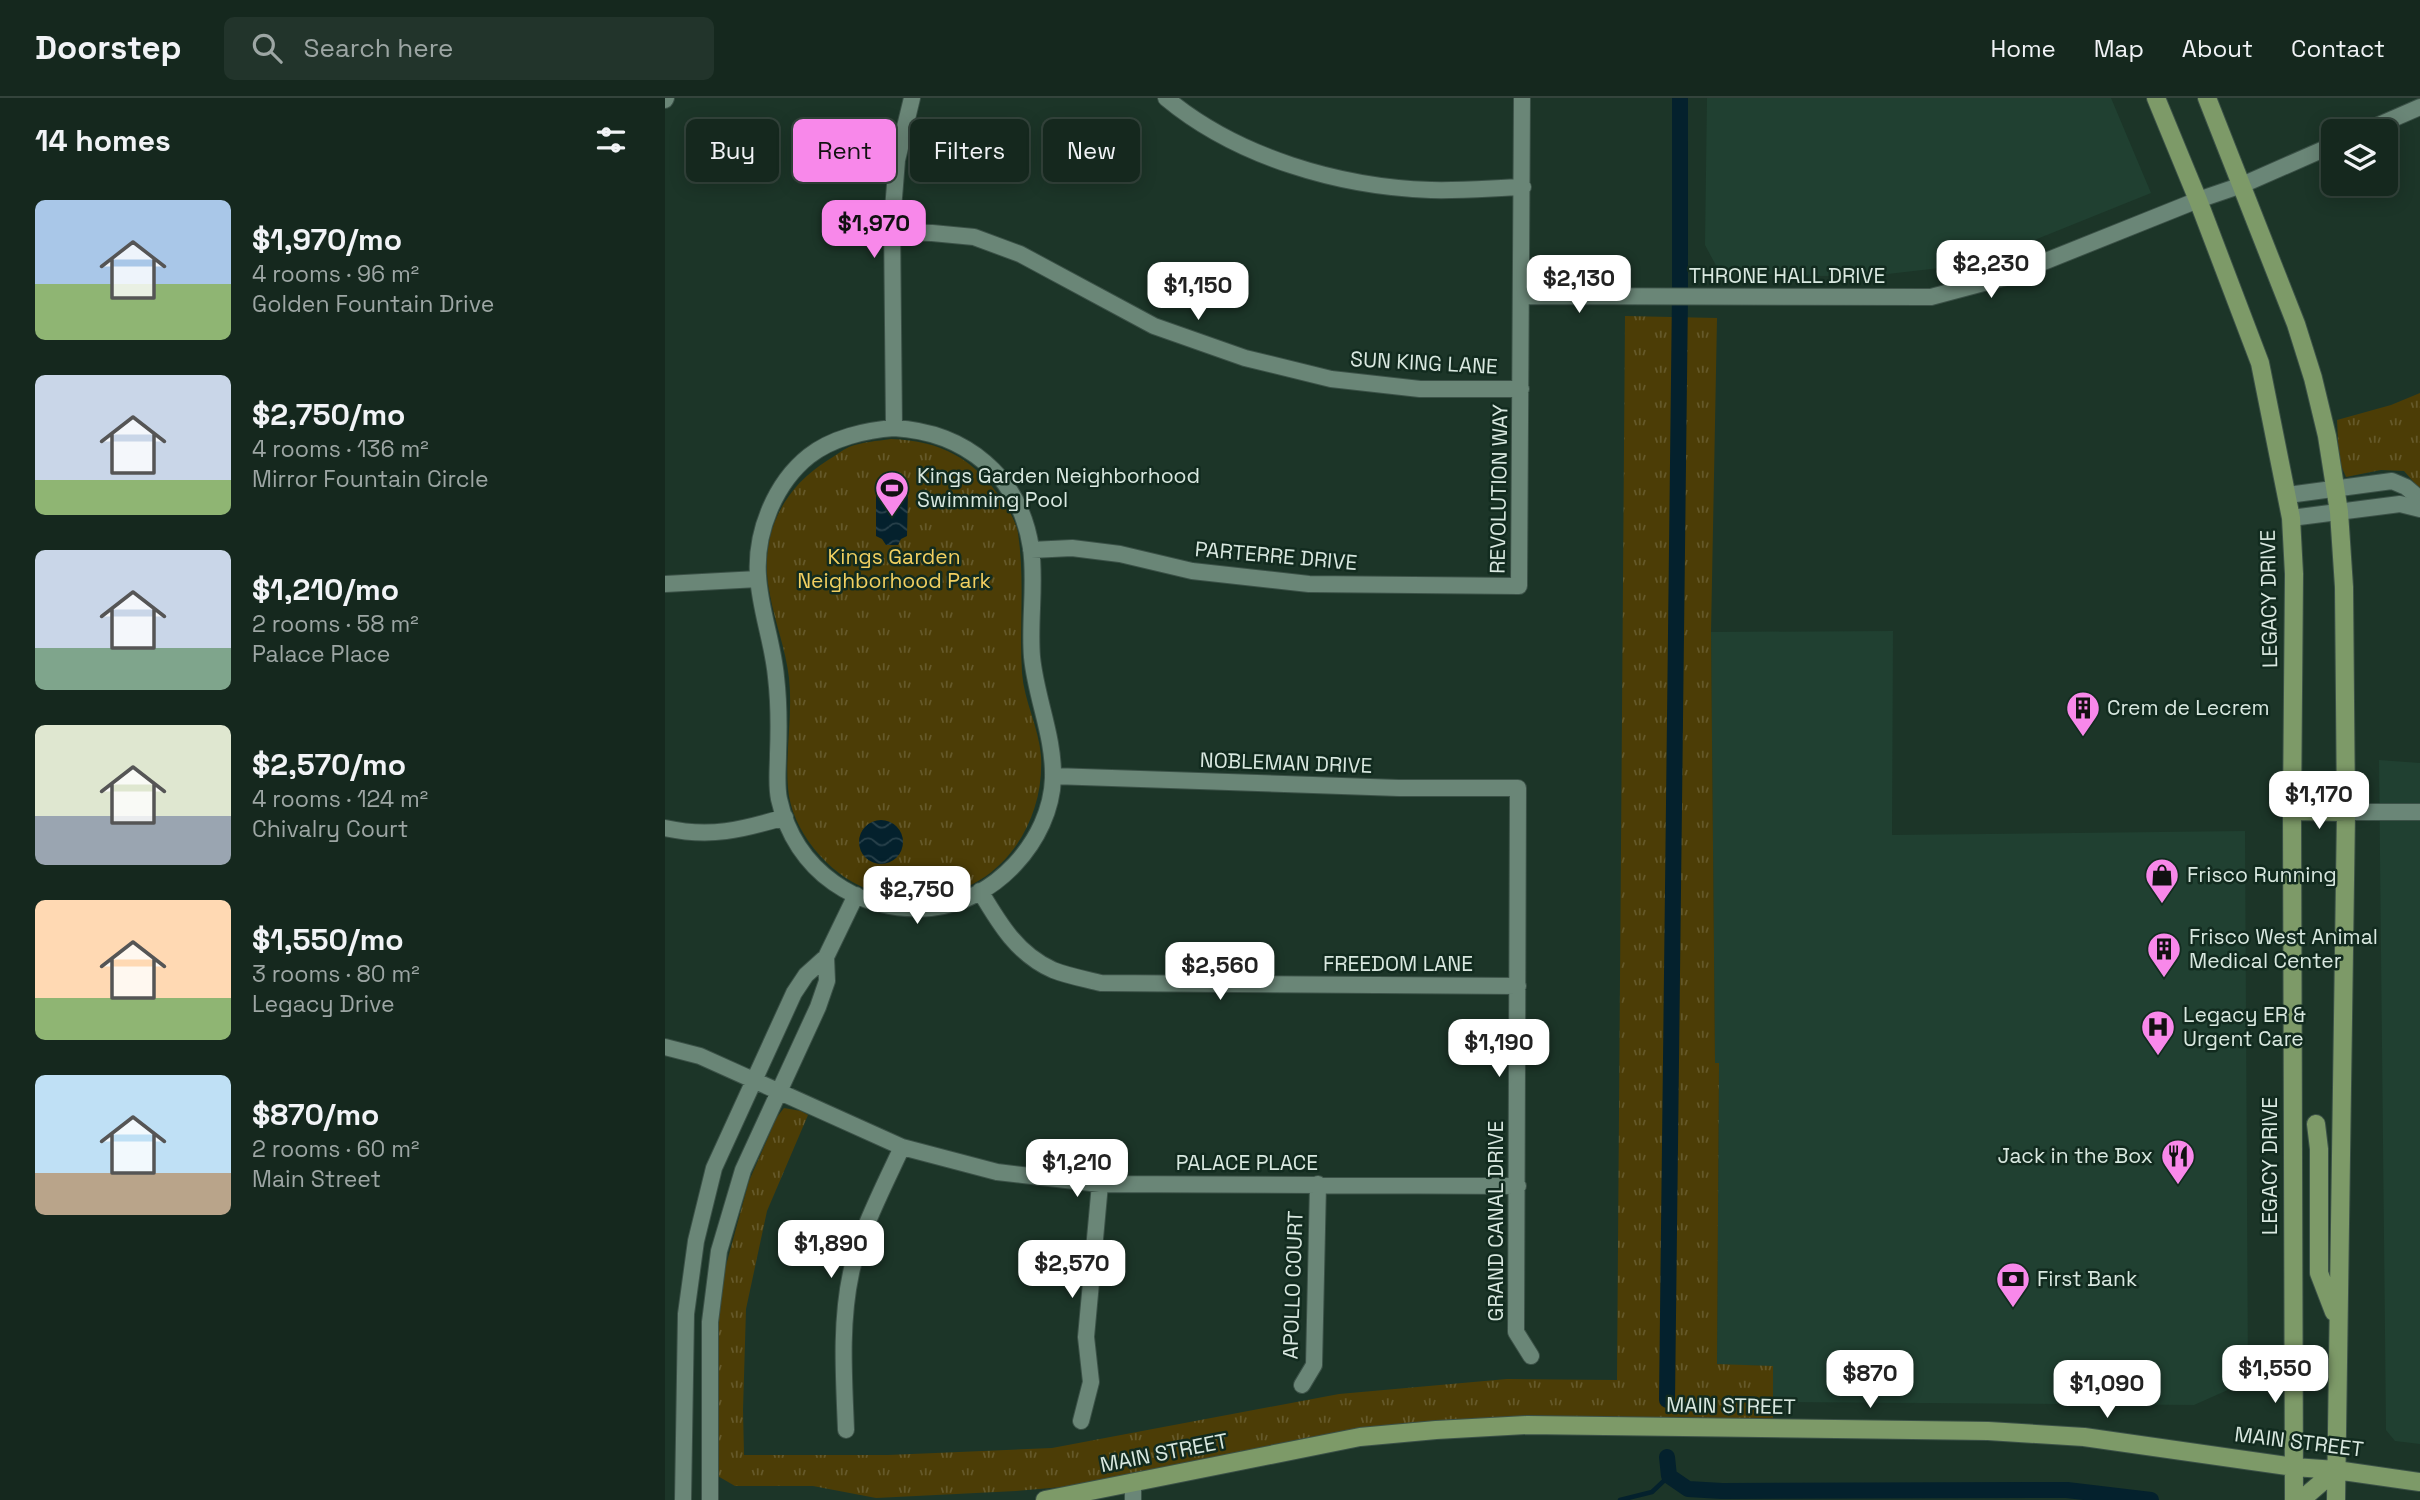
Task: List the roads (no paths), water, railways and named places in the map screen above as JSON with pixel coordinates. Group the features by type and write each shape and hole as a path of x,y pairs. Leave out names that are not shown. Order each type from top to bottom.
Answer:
{"main road":[{"name":"LEGACY DRIVE","path":"2156,98 2260,363 2291,518 2294,574 2294,1500"},
{"path":"2207,98 2296,324 2327,436 2340,512 2344,587 2346,812 2336,1500"},
{"path":"2292,811 2346,812"},
{"path":"2293,1123 2342,1126"},
{"path":"2316,1124 2319,1149 2319,1273 2339,1325"},
{"name":"MAIN STREET","path":"1045,1500 1133,1491 1360,1437 1527,1425 1988,1431 2084,1437 2420,1482"},
{"path":"2301,1500 2336,1470"}],"street":[{"path":"894,428 892,232 897,160 912,98"},
{"path":"1166,98 1223,138 1290,166 1359,182 1430,190 1523,187"},
{"name":"REVOLUTION WAY","path":"1519,586 1522,98"},
{"path":"2392,119 2420,107"},
{"name":"THRONE HALL DRIVE","path":"1522,296 1931,297 2006,277 2242,185 2321,150"},
{"name":"SUN KING LANE","path":"892,232 974,237 1020,254 1154,326 1245,358 1331,379 1420,389 1521,389"},
{"path":"894,428 913,429 934,434 961,446 988,463 1019,506 1031,550 1033,660 1053,776 1051,796 1041,825 1020,860 1001,878 956,903 931,908 878,904 856,895 817,871 805,858 778,796 777,680 772,641 758,579 759,544 775,499 789,478 810,455 825,447 851,435 894,428"},
{"path":"2288,495 2392,481 2406,487 2420,499"},
{"path":"2291,518 2400,504 2420,509"},
{"name":"PARTERRE DRIVE","path":"1031,550 1072,548 1120,554 1192,570 1309,584 1519,586"},
{"path":"665,584 758,579"},
{"name":"NOBLEMAN DRIVE","path":"1053,776 1399,788 1518,788"},
{"name":"GRAND CANAL DRIVE","path":"1518,788 1516,1332 1531,1356"},
{"path":"2346,812 2420,812"},
{"path":"665,828 684,832 733,832 785,817"},
{"name":"FREEDOM LANE","path":"980,891 1001,926 1020,949 1053,970 1101,983 1518,986"},
{"path":"683,1500 689,1276 715,1168 794,993 806,975 827,957 856,895"},
{"path":"710,1500 710,1322 719,1251 743,1170 780,1093 827,981 827,957"},
{"name":"PALACE PLACE","path":"665,1047 700,1056 902,1147 997,1172 1100,1184 1518,1186"},
{"path":"846,1430 843,1368 851,1272 869,1222 902,1147"},
{"path":"1081,1421 1091,1382 1086,1337 1100,1184"},
{"name":"APOLLO COURT","path":"1302,1385 1314,1366 1318,1184"}],"water":[{"name":"Kings Garden Neighborhood Swimming Pool","path":"908,491 907,536 901,539 898,545 886,545 876,536 876,492 892,499"},
{"path":"881,820 896,827 903,842 896,857 881,864 866,857 859,842 866,827"}],"waterway":[{"path":"1667,1400 1680,98"},
{"path":"1667,1457 1669,1476 1688,1489 2067,1490 2151,1500"},
{"path":"1620,1500 1652,1492 1669,1476"}],"place":[{"name":"Kings Garden Neighborhood Swimming Pool","path":"892,518"},
{"name":"Crem de Lecrem","path":"2083,738"},
{"name":"Frisco Running","path":"2162,905"},
{"name":"Frisco West Animal Medical Center","path":"2164,979"},
{"name":"Legacy ER & Urgent Care","path":"2158,1057"},
{"name":"Jack in the Box","path":"2178,1186"},
{"name":"First Bank","path":"2013,1309"}],"park label":[{"name":"Kings Garden Neighborhood Park","path":"894,569"}]}
